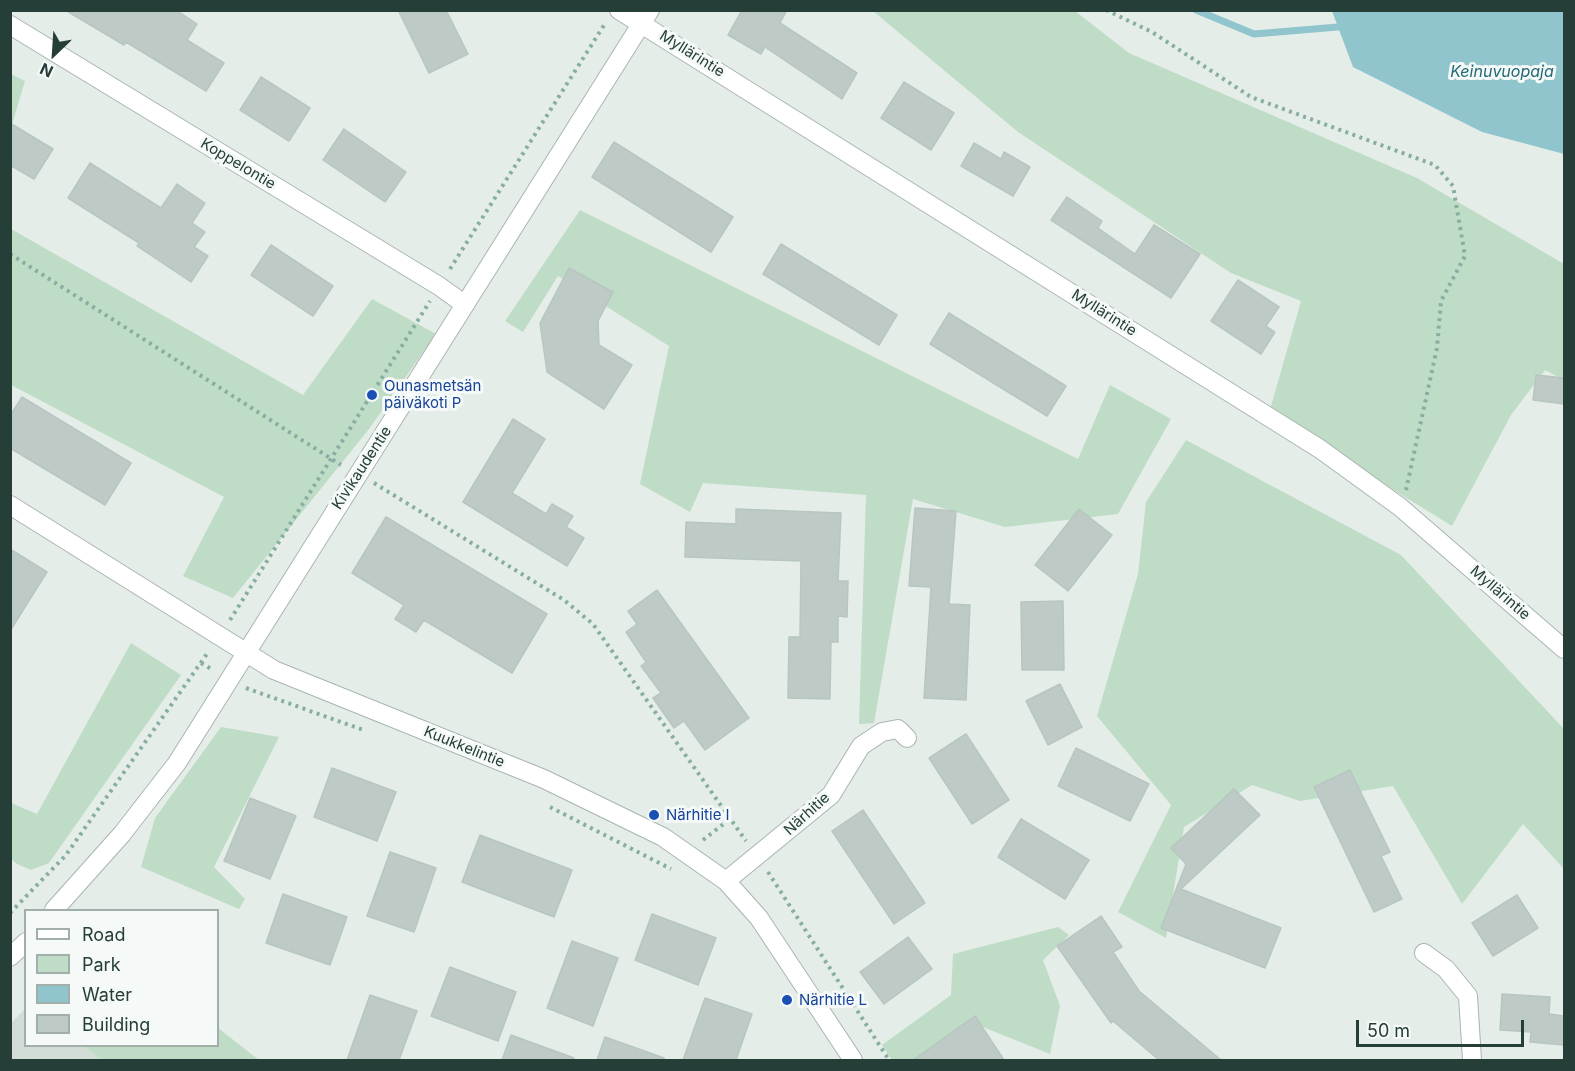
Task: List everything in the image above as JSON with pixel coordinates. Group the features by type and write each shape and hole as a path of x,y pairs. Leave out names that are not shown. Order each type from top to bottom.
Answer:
{"street":[{"name":"Myllärintie","path":"612,15 646,17 1320,449 1400,507 1564,649"},
{"name":"Kivikaudentie","path":"55,909 122,834 177,763 247,654 357,473 411,393 464,304 646,17"},
{"name":"Koppelontie","path":"10,25 439,286 464,304"},
{"name":"Kuukkelintie","path":"10,505 274,670 544,779 663,837 726,881 759,918 853,1060"},
{"name":"Närhitie","path":"726,881 831,795 861,746 882,732 898,729 907,738"},
{"path":"10,957 24,944"},
{"path":"1424,953 1446,969 1468,996 1472,1060"}],"path":[{"path":"1106,10 1152,32 1251,97 1435,165 1453,186 1465,256 1442,301 1437,348 1426,403 1412,470 1400,507"},
{"path":"10,913 66,855 219,637 612,15"},
{"path":"10,254 331,459 564,600 593,624 757,857 889,1060"},
{"path":"201,663 215,672"},
{"path":"245,688 375,735"},
{"path":"542,803 661,865 678,870"},
{"path":"700,843 730,819"}],"shaded area":[{"path":"24,1010 24,1047 84,1047 102,1060 11,1060 11,1023"}],"green space":[{"path":"873,11 1075,11 1129,53 1417,178 1564,264 1564,380 1545,370 1511,415 1452,526 1269,413 1301,301 1231,273 1018,132"},
{"path":"11,74 25,81 11,128"},
{"path":"580,210 1078,459 1110,385 1171,419 1118,514 1005,527 913,499 874,723 859,724 866,495 703,483 690,512 640,484 669,346 558,276 523,332 505,321"},
{"path":"11,229 303,395 372,299 436,334 369,429 233,598 183,576 224,497 11,385"},
{"path":"1186,440 1401,555 1564,729 1564,869 1523,824 1462,904 1393,786 1300,801 1252,785 1184,827 1166,938 1118,912 1171,805 1097,716 1138,574 1146,502"},
{"path":"131,643 181,675 49,863 31,870 17,864 11,859 11,803 37,814"},
{"path":"221,727 279,737 214,867 245,899 239,909 141,867 155,818"},
{"path":"1058,927 1069,935 1043,960 1060,1006 1050,1054 983,1027 937,1060 892,1060 882,1045 951,995 953,954"},
{"path":"219,1029 259,1060 102,1060 84,1047 219,1047"}],"water":[{"name":"Keinuvuopaja","path":"1332,11 1564,11 1564,154 1482,132 1353,67"}],"building":[{"path":"65,10 176,10 197,24 187,40 224,63 206,91 126,42 124,45"},
{"path":"398,10 446,10 468,54 429,73"},
{"path":"742,10 787,10 780,23 857,73 842,99 765,47 761,54 728,35"},
{"path":"261,77 310,108 289,141 240,110"},
{"path":"904,82 954,113 931,150 881,118"},
{"path":"10,123 53,149 34,179 10,165"},
{"path":"344,129 406,172 385,202 323,160"},
{"path":"614,142 733,217 711,252 592,177"},
{"path":"974,143 1001,159 1004,152 1030,167 1013,196 961,166"},
{"path":"90,163 161,208 177,184 205,203 192,223 205,232 194,247 208,256 191,282 137,246 139,243 68,198"},
{"path":"1067,197 1102,221 1098,228 1135,254 1154,225 1200,254 1171,298 1051,220"},
{"path":"781,244 897,315 879,345 763,274"},
{"path":"271,245 333,286 313,316 251,275"},
{"path":"569,268 613,292 598,321 599,345 632,365 604,409 547,372 540,323"},
{"path":"1238,280 1279,307 1266,326 1275,332 1261,354 1211,321"},
{"path":"949,313 1066,386 1047,416 930,344"},
{"path":"1536,375 1564,378 1564,404 1533,400"},
{"path":"22,397 131,463 105,505 10,448 10,416"},
{"path":"513,419 545,439 512,493 546,514 552,504 573,516 566,527 584,538 567,566 463,502"},
{"path":"915,508 956,511 949,604 970,605 966,700 924,698 931,587 909,586"},
{"path":"736,509 841,513 838,581 848,581 847,617 838,616 838,642 831,642 830,699 788,698 789,637 800,637 801,561 685,557 686,522 736,524"},
{"path":"1079,509 1112,535 1068,591 1035,565"},
{"path":"386,517 547,614 512,673 424,620 416,632 395,619 404,605 352,573"},
{"path":"10,549 47,572 10,631"},
{"path":"657,590 749,718 705,750 684,721 674,728 653,698 661,693 641,666 646,662 626,632 637,624 628,611"},
{"path":"1063,601 1064,670 1022,670 1021,602"},
{"path":"1060,684 1082,727 1048,745 1026,701"},
{"path":"966,734 1009,800 972,824 929,758"},
{"path":"1076,748 1149,784 1130,821 1058,786"},
{"path":"332,768 396,792 377,841 314,817"},
{"path":"1350,770 1390,852 1381,856 1402,899 1374,912 1314,787"},
{"path":"1234,789 1260,815 1181,889 1281,928 1265,968 1161,928 1186,864 1171,848"},
{"path":"250,798 296,816 270,879 224,861"},
{"path":"863,810 925,903 894,924 832,831"},
{"path":"1021,819 1089,860 1065,899 998,857"},
{"path":"480,835 572,870 554,917 462,882"},
{"path":"390,852 436,868 414,932 367,916"},
{"path":"283,894 347,917 330,965 266,943"},
{"path":"1517,895 1538,928 1493,956 1472,923"},
{"path":"652,914 716,938 698,985 635,960"},
{"path":"1101,916 1122,947 1113,952 1139,991 1221,1060 1159,1060 1113,1021 1111,1023 1057,946"},
{"path":"908,937 932,969 884,1004 860,972"},
{"path":"572,941 618,958 593,1026 547,1008"},
{"path":"450,967 516,992 498,1041 431,1016"},
{"path":"1502,994 1550,997 1549,1014 1564,1016 1564,1045 1530,1042 1531,1032 1500,1030"},
{"path":"370,995 417,1011 399,1060 347,1060"},
{"path":"705,998 752,1014 736,1060 683,1060"},
{"path":"975,1016 1004,1060 913,1060"},
{"path":"511,1035 574,1058 574,1060 502,1060"},
{"path":"605,1037 664,1058 664,1060 597,1060"}],"waterway":[{"path":"1196,10 1254,34 1338,27"}],"place":[{"name":"Ounasmetsän päiväkoti P","path":"372,395"},
{"name":"Närhitie I","path":"654,815"},
{"name":"Närhitie L","path":"787,1000"}]}
